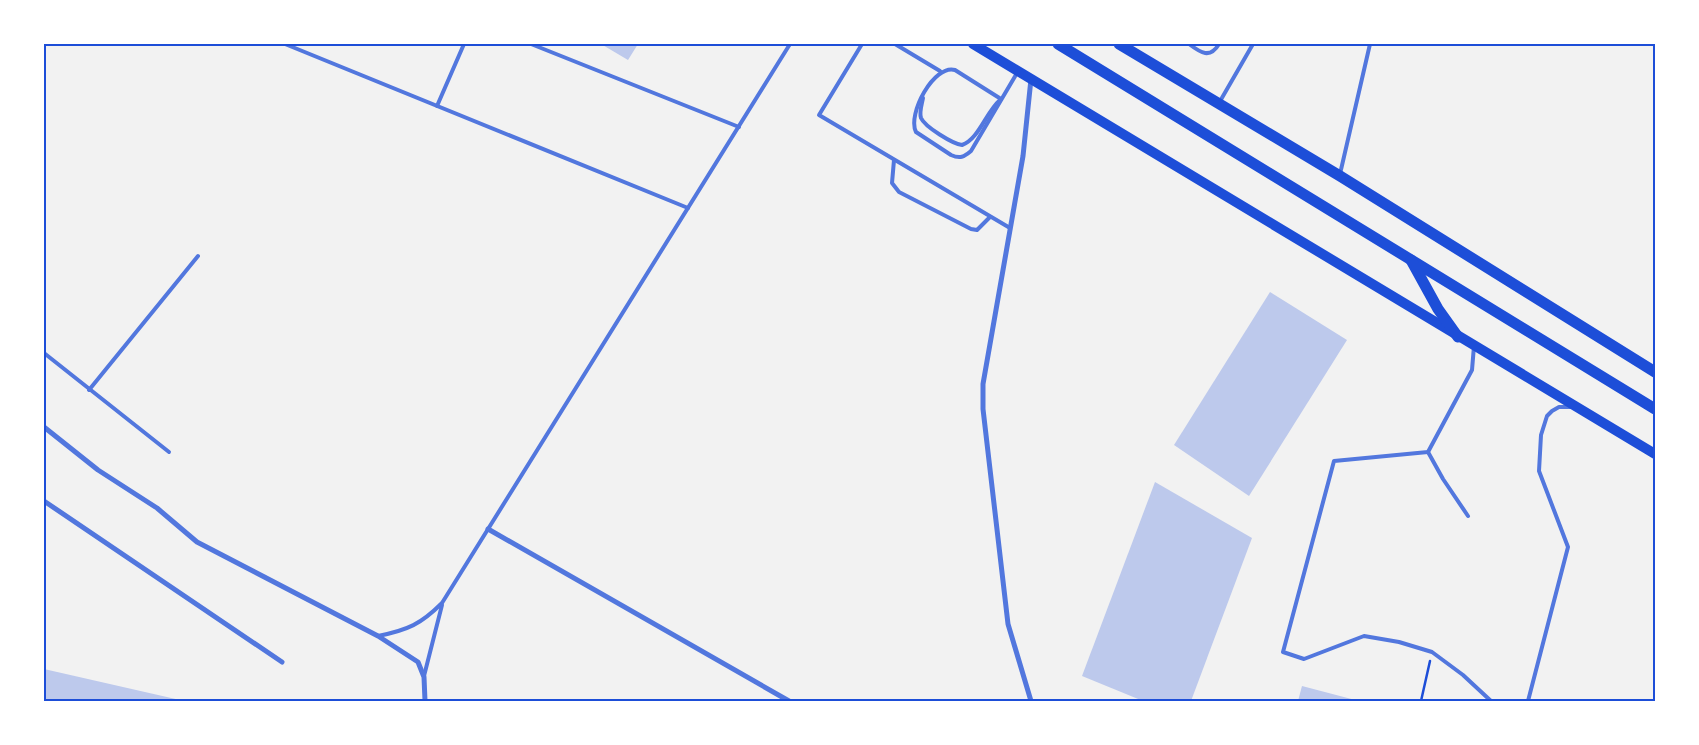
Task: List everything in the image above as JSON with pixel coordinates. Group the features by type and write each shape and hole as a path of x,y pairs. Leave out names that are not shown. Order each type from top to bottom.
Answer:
{"main road":[{"path":"973,44 1655,454"},
{"path":"1058,44 1655,409"},
{"path":"1119,44 1340,176 1655,372"},
{"path":"1411,260 1438,309 1458,337"}],"street":[{"path":"1031,78 1023,156 983,384 983,408 1008,624 1031,701"},
{"path":"44,427 98,470 157,508 197,542 378,636 418,662 424,677 425,701"},
{"path":"44,501 282,662"},
{"path":"488,529 789,701"}],"lane":[{"path":"285,44 688,208"},
{"path":"438,106 464,44"},
{"path":"531,44 739,127"},
{"path":"378,636 411,628 426,618 442,603 790,44"},
{"path":"862,44 818,115 1010,228"},
{"path":"895,44 940,72"},
{"path":"1189,44 1204,54 1213,53 1219,44"},
{"path":"1218,104 1253,44"},
{"path":"1340,176 1370,44"},
{"path":"1001,99 955,70 946,69 940,72 916,107 914,127 916,132 957,158 964,157 971,151 1018,71"},
{"path":"924,94 920,113 925,124 958,144 971,140 991,108 1001,99"},
{"path":"894,160 892,183 899,192 970,229 977,230 990,217"},
{"path":"89,390 198,256"},
{"path":"1428,452 1472,370 1474,346"},
{"path":"44,353 169,452"},
{"path":"1528,701 1568,547 1539,471 1541,435 1547,416 1559,407 1579,408"},
{"path":"1428,452 1400,453 1334,461 1283,652 1304,659 1364,636 1399,642 1432,652 1463,674 1491,701"},
{"path":"1428,452 1443,479 1468,516"},
{"path":"424,677 426,662 442,603"}],"path":[{"path":"1420,701 1432,652"}],"building":[{"path":"601,44 638,44 628,60"},
{"path":"1270,292 1347,340 1249,496 1174,445"},
{"path":"1155,482 1252,538 1191,701 1143,701 1082,676"},
{"path":"44,669 180,700 180,701 44,701"},
{"path":"1302,686 1359,701 1298,701"}]}
